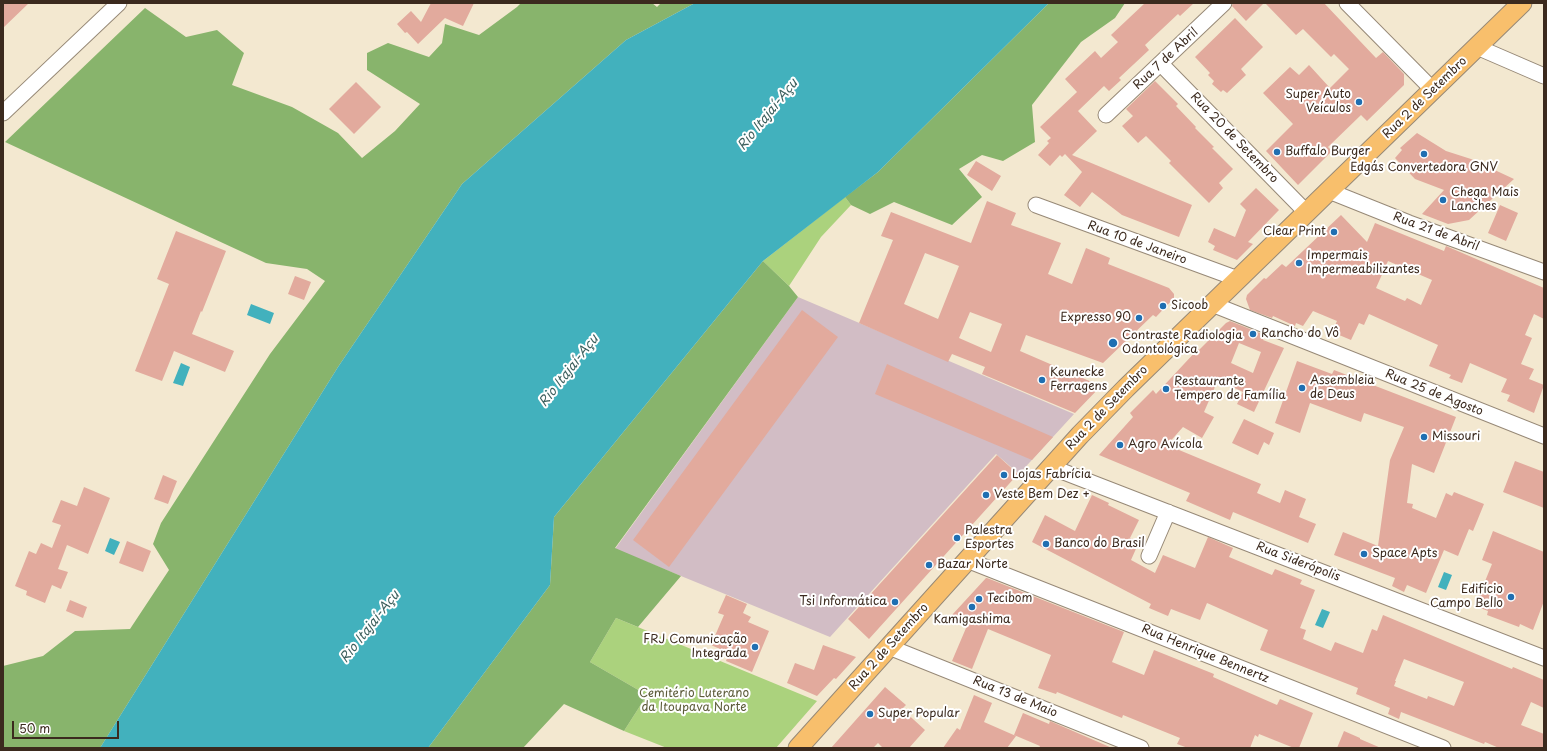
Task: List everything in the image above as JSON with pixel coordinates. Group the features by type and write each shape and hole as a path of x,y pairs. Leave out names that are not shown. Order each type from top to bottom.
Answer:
{"main road":[{"name":"Rua 2 de Setembro","path":"798,748 1051,467 1126,388 1522,3"}],"street":[{"path":"3,113 119,3"},
{"name":"Rua 7 de Abril","path":"1106,115 1224,3"},
{"path":"1347,3 1432,90"},
{"path":"1477,47 1544,76"},
{"name":"Rua 20 de Setembro","path":"1161,64 1307,213"},
{"name":"Rua 21 de Abril","path":"1329,191 1409,223 1544,272"},
{"name":"Rua 10 de Janeiro","path":"1036,205 1238,279"},
{"name":"Rua 25 de Agosto","path":"1212,304 1544,436"},
{"name":"Rua Siderópolis","path":"1051,467 1544,658"},
{"path":"1149,556 1168,512"},
{"name":"Rua Henrique Bennertz","path":"967,560 1443,748"},
{"name":"Rua 13 de Maio","path":"889,647 1141,748"}],"shaded area":[{"path":"798,297 1074,414 1019,474 996,454 830,637 615,549"}],"green space":[{"path":"521,3 652,3 657,7 661,3 695,3 626,40 462,184 338,367 100,748 3,748 3,666 43,656 75,631 130,629 169,570 153,544 161,523 270,354 325,281 307,269 266,263 5,142 145,8 186,37 217,30 244,53 232,85 292,107 338,133 362,158 395,131 420,104 367,70 367,53 388,43 429,57 442,43 445,24 479,35"},
{"path":"1049,3 1125,3 1115,18 1081,42 1032,105 1035,142 1003,161 982,155 959,169 982,197 952,225 894,202 870,214 851,205 845,197 878,172"},
{"path":"845,197 851,205 821,237 789,286 763,261"},
{"path":"763,261 789,286 798,297 615,548 681,576 638,627 616,618 590,662 647,695 624,731 564,704 523,748 428,748 550,585 554,517"},
{"name":"Cemitério Luterano da Itoupava Norte","path":"616,618 817,701 776,748 667,748 624,731 647,695 590,662"}],"water":[{"name":"Rio Itajaí-Açu","path":"695,3 1049,3 878,172 763,261 554,517 550,585 428,748 100,748 338,367 462,184 626,40"},
{"path":"251,304 274,313 270,324 247,315"},
{"path":"181,363 190,367 183,386 173,383"},
{"path":"110,538 120,542 114,555 105,551"},
{"path":"1444,572 1452,575 1446,590 1438,587"},
{"path":"1322,609 1330,612 1323,628 1315,625"}],"building":[{"path":"3,3 29,3 3,28"},
{"path":"431,3 474,3 463,26 445,18 418,44 397,24 411,11 421,22"},
{"path":"1145,3 1194,3 1180,16 1178,14 1145,45 1149,50 1119,78 1121,80 1109,91 1104,86 1078,111 1097,131 1072,155 1192,205 1179,237 1122,215 1092,192 1080,207 1064,195 1082,172 1065,154 1062,157 1060,155 1050,166 1038,155 1049,143 1047,141 1051,138 1040,127 1077,92 1065,79 1095,51 1101,58 1118,42 1111,35"},
{"path":"1233,3 1264,3 1246,21 1232,6"},
{"path":"1265,3 1324,3 1376,58 1383,52 1404,74 1404,85 1367,121 1361,115 1328,147 1332,151 1298,185 1266,151 1293,124 1263,93 1290,67 1299,75 1309,65 1330,88 1349,69 1334,54 1331,57 1303,29 1296,35"},
{"path":"1235,18 1263,47 1241,69 1246,75 1227,93 1223,90 1221,92 1212,84 1214,81 1208,75 1210,73 1195,57"},
{"path":"1155,81 1178,104 1176,106 1214,147 1212,148 1233,169 1219,183 1223,188 1209,203 1169,163 1171,161 1146,136 1138,143 1122,126 1133,116 1126,109"},
{"path":"356,82 381,107 354,134 329,109"},
{"path":"1417,133 1446,151 1471,159 1514,179 1469,220 1448,224 1422,214 1444,190 1415,179 1395,158 1402,150 1400,148"},
{"path":"976,161 1001,176 992,191 967,175"},
{"path":"1256,188 1279,210 1248,242 1253,244 1237,260 1213,250 1215,246 1208,242 1214,228 1235,237 1246,210 1240,204"},
{"path":"987,201 1016,213 1011,225 1061,243 1048,274 1072,284 1086,248 1110,258 1108,264 1169,288 1174,294 1174,298 1156,317 1153,315 1103,363 1026,335 1020,351 1101,386 1075,413 982,374 985,367 952,354 948,362 859,323 893,240 881,236 891,212 971,243","holes":["925,253 959,266 938,319 904,304","970,312 1002,324 991,352 959,338"]},
{"path":"1500,205 1518,213 1506,241 1488,233"},
{"path":"1341,215 1367,242 1375,223 1444,251 1446,246 1544,288 1544,319 1534,314 1525,335 1532,338 1521,364 1534,369 1529,379 1544,385 1534,413 1507,401 1510,395 1501,392 1507,379 1470,363 1462,383 1449,378 1451,375 1429,366 1438,345 1369,314 1364,325 1359,323 1351,340 1332,332 1337,321 1313,311 1303,326 1296,323 1295,326 1273,316 1272,318 1250,310 1246,299 1247,295 1264,278 1266,279 1282,264 1286,267","holes":["1388,261 1432,280 1421,305 1407,298 1405,301 1376,288"]},
{"path":"176,231 226,251 192,334 234,351 225,372 174,351 162,381 135,371 169,284 157,279"},
{"path":"295,276 311,282 304,300 288,294"},
{"path":"802,310 838,337 669,567 633,540"},
{"path":"1230,321 1265,335 1263,340 1284,348 1254,412 1237,404 1243,392 1218,380 1204,412 1214,417 1202,438 1183,427 1167,445 1261,484 1257,493 1280,503 1285,490 1306,499 1299,517 1316,524 1308,543 1233,512 1230,520 1186,501 1190,493 1099,455 1133,417 1130,413 1153,390 1156,394 1198,349 1199,350 1226,323","holes":["1239,343 1261,352 1253,373 1231,363"]},
{"path":"1297,361 1332,374 1334,370 1456,417 1434,473 1412,464 1407,503 1413,504 1412,508 1436,518 1446,493 1452,496 1454,492 1484,504 1473,531 1469,529 1458,556 1444,550 1426,593 1407,585 1404,592 1392,586 1395,578 1334,555 1343,532 1378,546 1390,460 1404,427 1364,413 1361,422 1310,403 1300,433 1275,423"},
{"path":"887,364 1053,437 1032,460 875,394"},
{"path":"1244,419 1274,433 1269,445 1264,442 1258,455 1232,443"},
{"path":"997,455 1018,474 869,639 848,619"},
{"path":"1515,461 1544,472 1544,508 1503,492"},
{"path":"163,475 177,481 168,504 154,499"},
{"path":"84,487 110,498 88,554 67,545 58,569 68,572 61,589 52,585 45,603 26,595 27,591 15,586 29,551 36,554 41,543 52,548 61,525 52,522 61,500 77,506"},
{"path":"1092,495 1109,503 1108,505 1139,520 1130,538 1139,542 1131,560 1155,573 1163,555 1195,568 1208,537 1233,548 1229,557 1272,575 1275,569 1302,580 1300,584 1315,590 1300,628 1306,630 1303,639 1331,651 1335,642 1363,653 1372,629 1377,631 1383,615 1512,669 1513,667 1544,680 1544,708 1531,702 1521,725 1544,734 1544,748 1499,748 1485,742 1484,744 1401,712 1399,719 1388,714 1390,708 1356,694 1358,688 1260,650 1268,630 1207,603 1200,620 1171,609 1168,616 1149,608 1151,604 1032,542 1045,515 1075,531","holes":["1404,659 1464,682 1454,706 1428,696 1427,699 1394,686"]},
{"path":"1493,531 1544,552 1544,601 1533,630 1520,624 1519,627 1487,615 1488,611 1475,606 1492,564 1482,560"},
{"path":"127,541 151,551 143,572 119,563"},
{"path":"986,578 1124,632 1112,662 1144,675 1154,650 1214,674 1213,677 1277,705 1280,699 1313,713 1299,748 1294,748 1259,734 1258,737 1255,735 1250,748 1188,748 1177,744 1180,738 1123,715 1122,718 1057,692 1056,694 1038,688 1051,655 988,629 972,669 952,661 969,621 952,615"},
{"path":"726,595 747,604 743,613 751,617 748,622 769,631 752,672 726,661 729,653 711,645 724,615 718,613"},
{"path":"70,600 87,607 83,618 66,611"},
{"path":"823,645 856,657 836,679 834,678 817,696 787,683 795,663 814,670"},
{"path":"885,687 906,705 902,709 925,730 909,748 883,748 878,743 873,748 831,748"},
{"path":"974,695 992,703 984,722 1016,736 1007,748 943,748 957,728 960,730"},
{"path":"1023,713 1049,724 1050,721 1112,748 1039,748 1040,746 1014,735"},
{"path":"1344,731 1360,739 1381,748 1337,748"}],"place":[{"name":"Super Auto Veículos","path":"1359,102"},
{"name":"Buffalo Burger","path":"1277,152"},
{"name":"Edgás Convertedora GNV","path":"1424,154"},
{"name":"Chega Mais Lanches","path":"1443,200"},
{"name":"Clear Print","path":"1334,232"},
{"name":"Impermais Impermeabilizantes","path":"1299,263"},
{"name":"Sicoob","path":"1163,306"},
{"name":"Expresso 90","path":"1139,318"},
{"name":"Rancho do Vô","path":"1253,334"},
{"name":"Contraste Radiologia Odontológica","path":"1113,343"},
{"name":"Keunecke Ferragens","path":"1042,380"},
{"name":"Assembleia de Deus","path":"1302,388"},
{"name":"Restaurante Tempero de Família","path":"1166,389"},
{"name":"Missouri","path":"1424,437"},
{"name":"Agro Avícola","path":"1120,445"},
{"name":"Lojas Fabrícia","path":"1004,475"},
{"name":"Veste Bem Dez +","path":"986,495"},
{"name":"Palestra Esportes","path":"957,538"},
{"name":"Banco do Brasil","path":"1046,544"},
{"name":"Space Apts","path":"1364,554"},
{"name":"Bazar Norte","path":"929,565"},
{"name":"Edifício Campo Bello","path":"1511,597"},
{"name":"Tecibom","path":"979,599"},
{"name":"Tsi Informática","path":"895,602"},
{"name":"Kamigashima","path":"972,607"},
{"name":"FRJ Comunicação Integrada","path":"755,647"},
{"name":"Super Popular","path":"870,714"}]}
